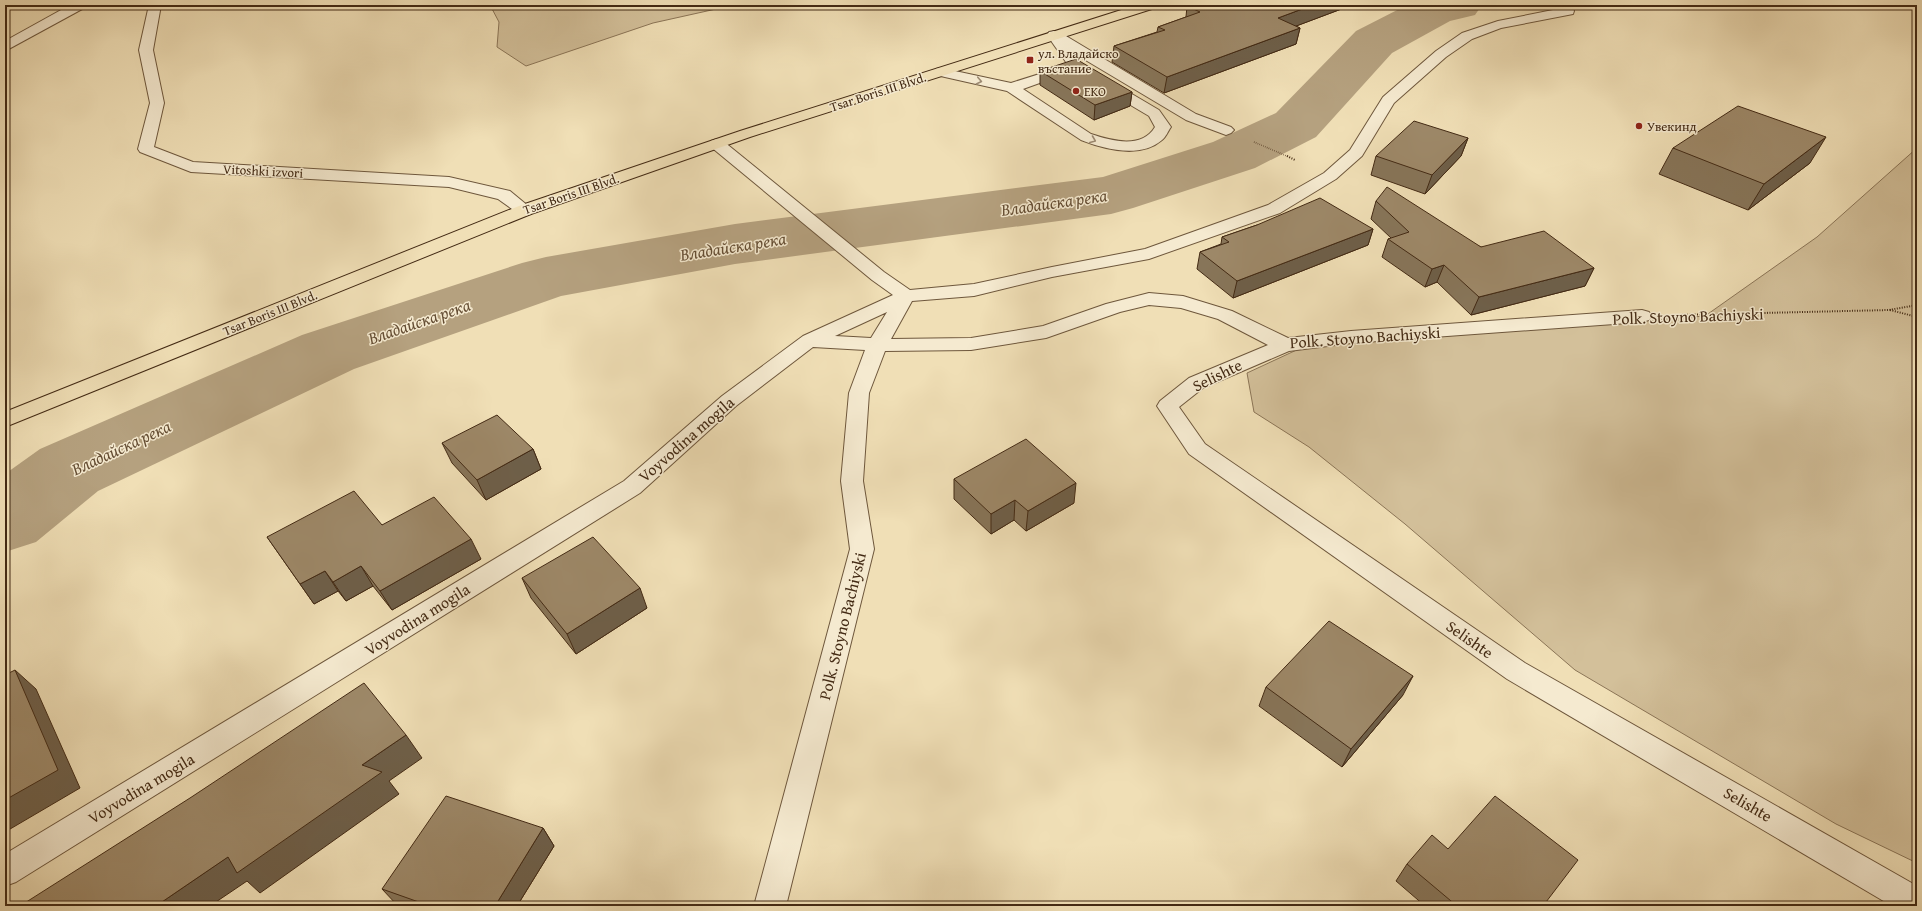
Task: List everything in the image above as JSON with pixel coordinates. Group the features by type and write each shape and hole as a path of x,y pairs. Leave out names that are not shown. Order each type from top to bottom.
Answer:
{"main road":[{"name":"Tsar Boris III Blvd.","path":"5,420 525,210 717,144 1150,5"}],"street":[{"path":"5,47 79,5"},
{"name":"Vitoshki izvori","path":"155,5 146,50 157,103 146,148 191,167 449,182 504,195 525,210"},
{"name":"Voyvodina mogila","path":"5,871 632,487 729,401 810,340 906,296 974,290 1052,272 1149,254 1274,209 1330,176 1356,153 1388,100 1441,54 1467,36 1498,25 1568,11"},
{"path":"941,72 1012,88 1086,137 1098,142 1128,146 1154,140 1161,134 1163,127 1160,120 1154,113 1076,67 1054,35"},
{"path":"1054,35 1191,117 1226,130"},
{"path":"1012,88 1076,67"},
{"path":"717,144 797,208 878,276 906,296 877,345 810,340"},
{"name":"Polk. Stoyno Bachiyski","path":"770,906 862,549 852,481 859,393 877,345 971,344 1046,332 1113,308 1149,299 1183,302 1225,315 1286,344 1351,337 1642,316"},
{"name":"Selishte","path":"1286,344 1196,382 1167,406 1197,449 1516,671 1917,902"}],"path":[{"path":"1226,130 1288,157"},
{"name":"Polk. Stoyno Bachiyski","path":"1642,316 1889,310 1917,305"},
{"path":"1889,310 1917,317"}],"shaded area":[{"path":"490,5 734,5 653,23 526,66 497,47 499,22"},
{"path":"1917,148 1917,863 1836,824 1575,670 1405,524 1309,447 1254,412 1247,373 1303,347 1705,316 1817,237"}],"building":[{"path":"1313,5 1278,18 1300,28 1167,77 1114,46 1165,30 1158,27 1200,12 1187,6"},
{"path":"1076,59 1132,92 1095,105 1040,71"},
{"path":"1738,106 1826,137 1764,184 1673,148"},
{"path":"1414,121 1468,138 1432,175 1376,156"},
{"path":"1387,187 1481,247 1544,231 1594,268 1479,297 1444,265 1432,269 1388,239 1409,232 1376,201"},
{"path":"1320,198 1373,229 1237,281 1200,252 1229,242 1222,237 1257,225"},
{"path":"497,415 533,449 477,480 442,443"},
{"path":"1026,439 1076,483 1028,511 1015,500 991,514 954,479"},
{"path":"354,491 382,525 434,497 471,539 380,591 361,566 333,582 325,571 300,584 267,537"},
{"path":"593,537 640,588 567,634 522,578"},
{"path":"1329,621 1413,676 1351,749 1266,687"},
{"path":"15,670 58,770 5,800 5,675"},
{"path":"364,683 406,735 362,765 382,772 237,873 228,857 156,906 20,906 190,798"},
{"path":"446,796 543,828 495,906 430,906 382,889"},
{"path":"1495,796 1578,860 1543,906 1457,906 1407,864 1432,835 1448,849"}],"waterway":[{"name":"Владайска река","path":"5,519 69,470 328,352 546,278 735,244 1111,195 1234,155 1296,125 1374,42 1436,9 1458,5"}],"place":[{"name":"ул. Владайско въстание","path":"1030,60"},
{"name":"EKO","path":"1076,91"},
{"name":"Увекинд","path":"1639,126"}]}
